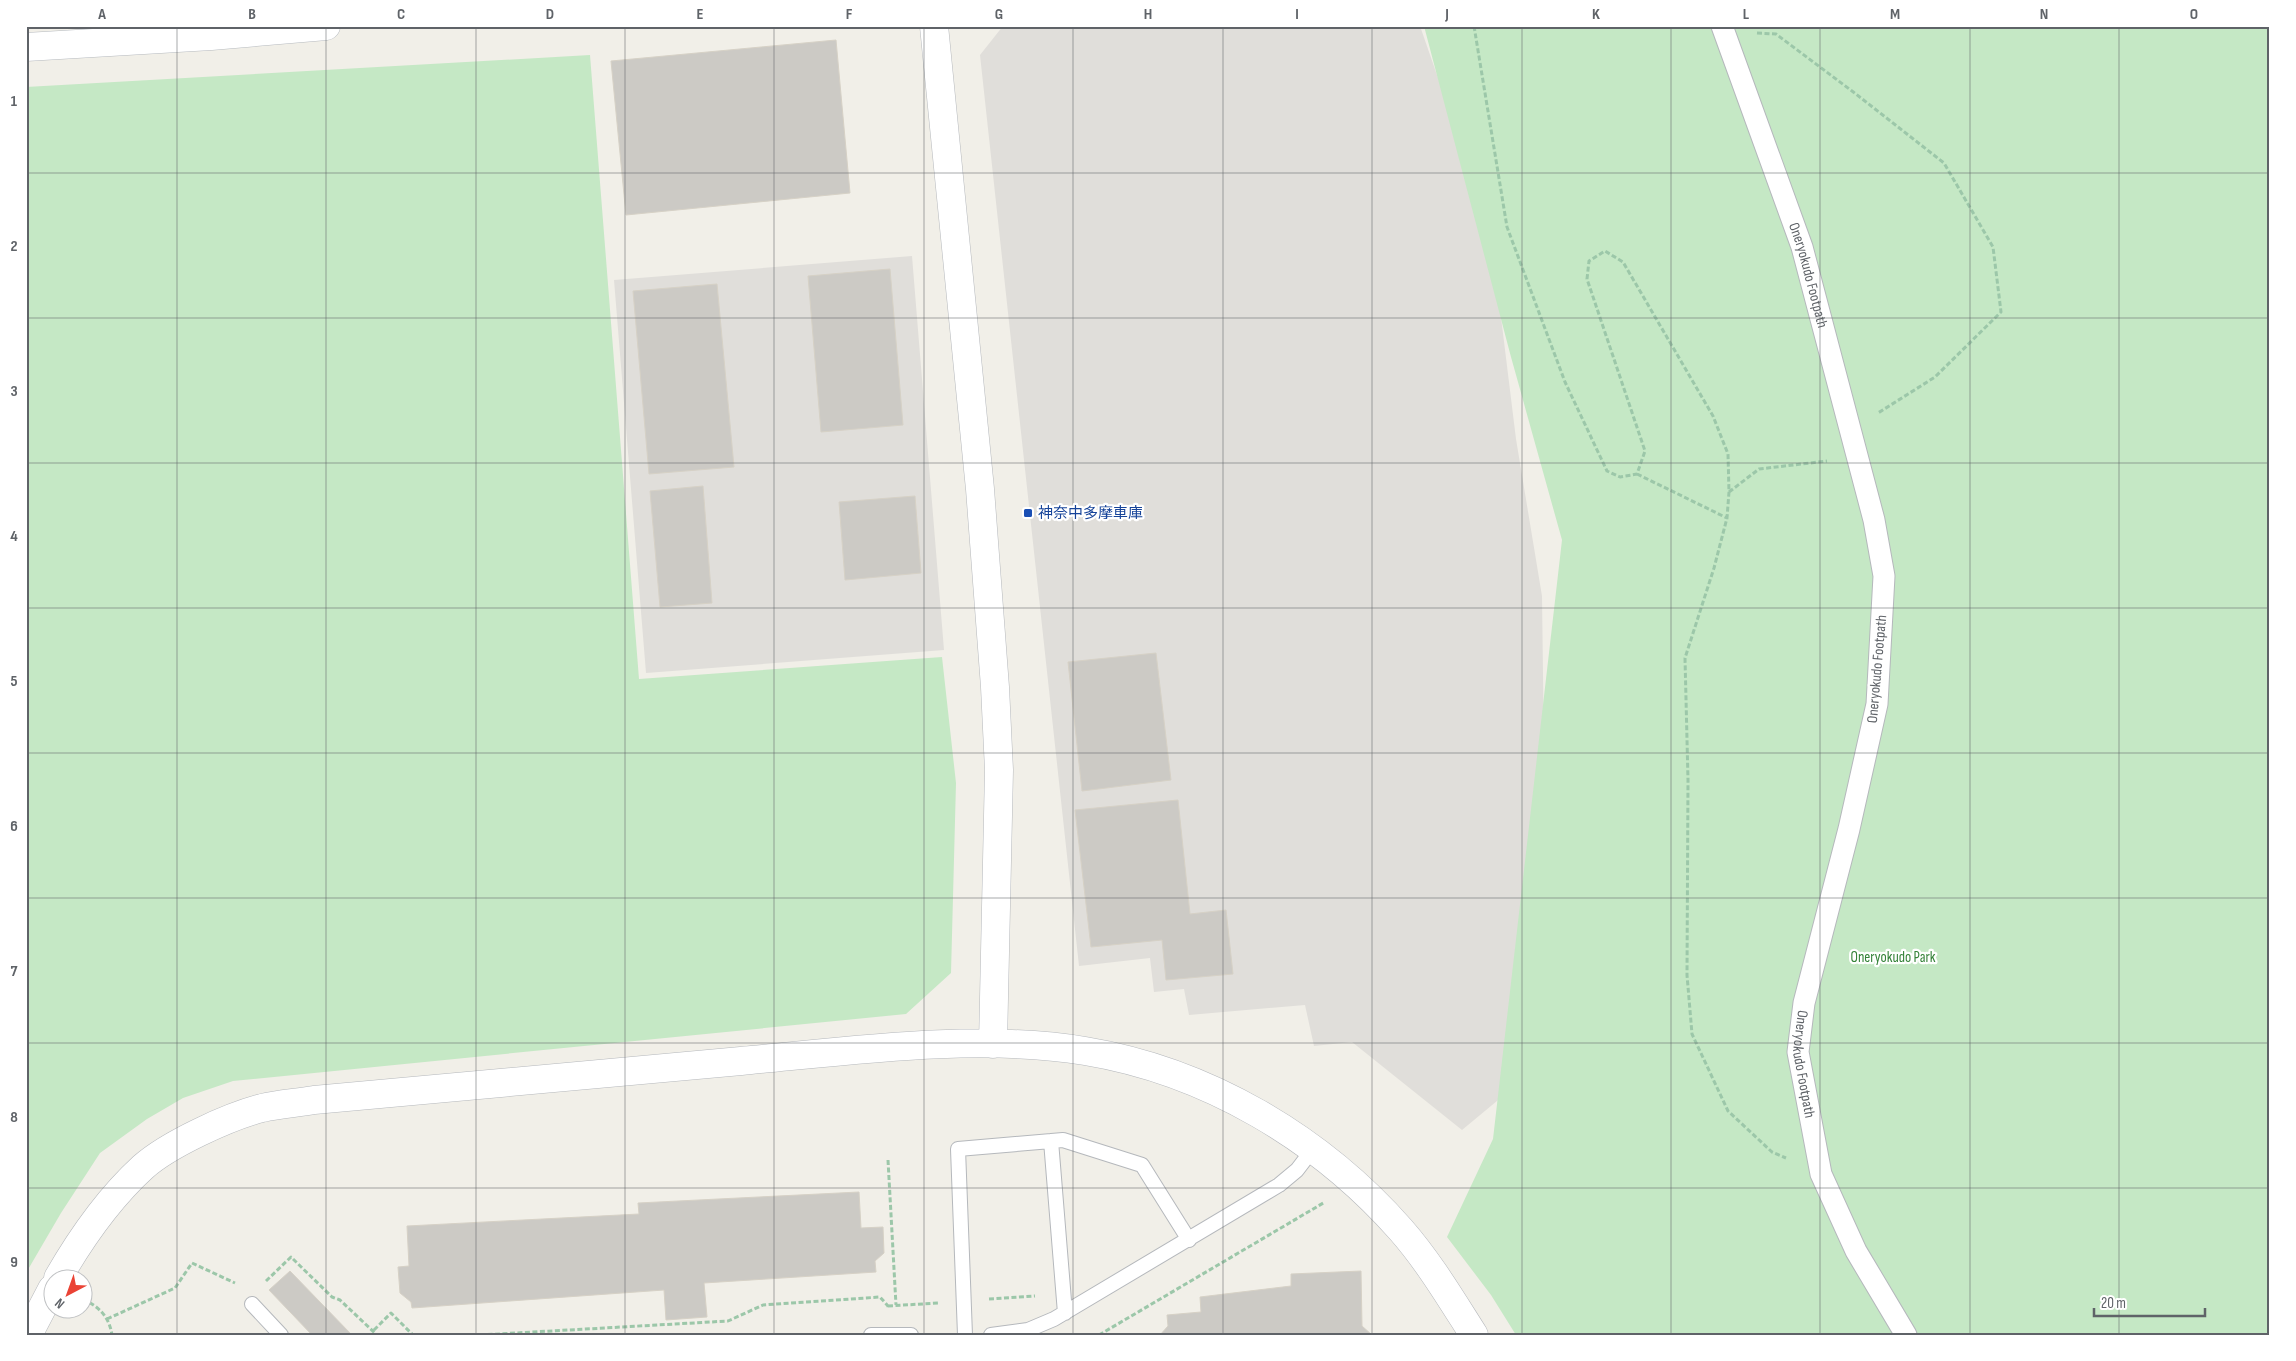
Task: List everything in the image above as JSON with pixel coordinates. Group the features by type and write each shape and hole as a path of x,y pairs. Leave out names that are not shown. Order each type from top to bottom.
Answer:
{"street":[{"path":"26,47 211,36 326,26"},
{"path":"934,26 980,489 995,687 999,770 993,1044"},
{"name":"Oneryokudo Footpath","path":"1723,29 1802,247 1874,520 1884,576 1877,704 1849,829 1804,1003 1798,1052 1822,1174 1856,1251 1906,1335"},
{"path":"64,1268 81,1239 144,1166 182,1142 220,1123 261,1109 314,1100 825,1053 993,1044 1085,1051 1170,1073 1214,1091 1258,1113 1313,1149 1356,1184 1404,1232 1474,1335"},
{"path":"28,1335 42,1308"}],"lane":[{"path":"965,1335 958,1149 1063,1140 1142,1165 1189,1240"},
{"path":"1051,1142 1065,1313"},
{"path":"990,1335 1028,1330 1065,1313 1279,1185 1297,1170 1313,1149"},
{"path":"252,1304 281,1335"},
{"path":"872,1335 911,1335"}],"path":[{"path":"1474,26 1507,227 1565,382 1607,471 1620,477 1636,474 1728,518"},
{"path":"1723,29 1776,34 1944,163 1993,247 2001,312 1935,377 1850,431"},
{"path":"1636,474 1645,451 1587,279 1588,261 1605,251 1623,262 1713,416 1728,454 1728,518 1685,658 1688,780 1686,965 1692,1034 1728,1111 1772,1152 1822,1174"},
{"path":"1729,492 1759,469 1857,457"},
{"path":"888,1160 896,1305"},
{"path":"1099,1335 1332,1197"},
{"path":"261,1286 291,1257 332,1297 340,1300 378,1335"},
{"path":"107,1319 175,1288 192,1263 239,1285"},
{"path":"480,1335 728,1321 763,1305 880,1297 888,1306"},
{"path":"92,1304 107,1319 112,1335"},
{"path":"374,1330 391,1313 413,1335"}],"shaded area":[{"path":"1003,26 1420,26 1490,228 1516,439 1542,596 1544,753 1509,1091 1462,1130 1352,1042 1314,1046 1305,1005 1189,1015 1184,989 1154,992 1150,958 1079,966 980,55"},
{"path":"912,256 944,650 646,673 614,280"}],"green space":[{"name":"Oneryokudo Park","path":"1424,26 2270,26 2270,1335 1516,1335 1491,1295 1447,1237 1493,1139 1562,540 1511,357"},
{"path":"590,55 639,679 942,657 956,783 951,973 906,1014 233,1081 183,1098 147,1119 100,1153 61,1213 26,1273 26,87"}],"building":[{"path":"836,40 850,193 626,215 611,61"},
{"path":"890,269 903,425 821,432 808,276"},
{"path":"717,284 734,467 649,474 633,291"},
{"path":"703,486 712,603 660,607 650,491"},
{"path":"915,496 921,573 845,580 839,502"},
{"path":"1156,653 1171,780 1082,791 1068,662"},
{"path":"1178,800 1190,914 1226,910 1233,974 1166,980 1162,940 1091,947 1075,810"},
{"path":"859,1192 861,1228 883,1227 884,1253 875,1261 876,1272 704,1283 707,1317 666,1320 664,1290 412,1308 411,1302 400,1293 398,1267 409,1266 407,1226 639,1214 638,1203"},
{"path":"290,1271 350,1333 349,1335 312,1335 269,1290"},
{"path":"1361,1271 1362,1326 1372,1335 1160,1335 1168,1326 1167,1315 1201,1312 1200,1297 1291,1286 1291,1274"}],"place":[{"name":"神奈中多摩車庫","path":"1028,513"}]}
